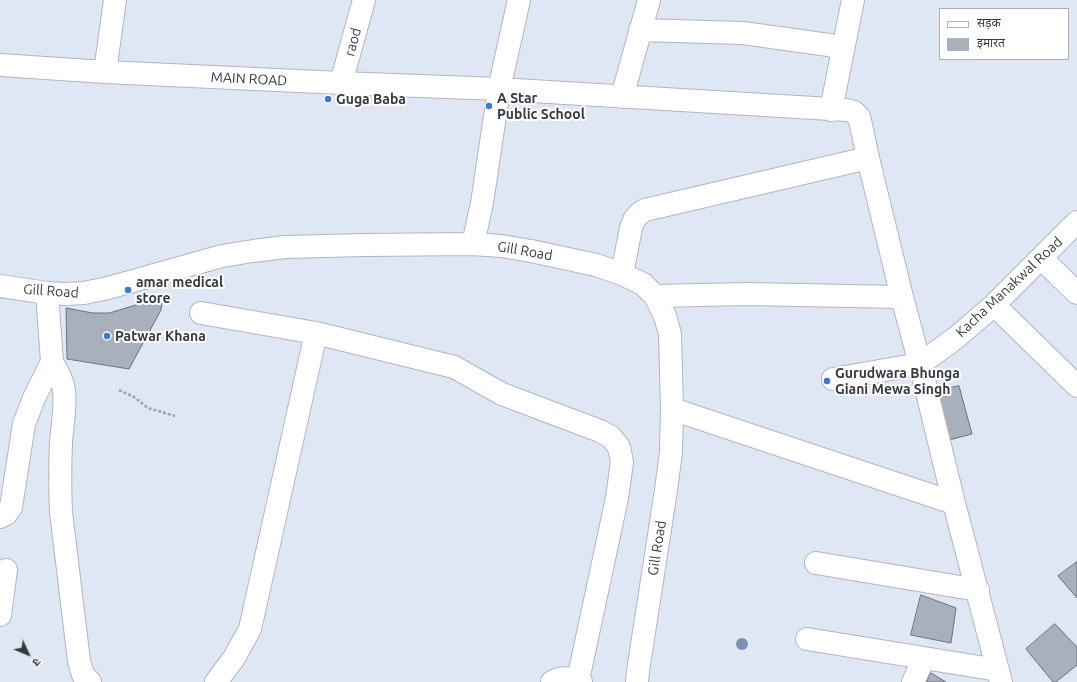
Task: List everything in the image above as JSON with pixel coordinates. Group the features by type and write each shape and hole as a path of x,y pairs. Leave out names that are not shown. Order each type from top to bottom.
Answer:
{"street":[{"path":"105,72 115,0"},
{"name":"raod","path":"341,83 364,0"},
{"path":"473,244 482,203 499,89 519,0"},
{"path":"622,97 648,0"},
{"path":"831,110 853,0"},
{"path":"640,30 743,33 843,47"},
{"name":"MAIN ROAD","path":"0,65 105,72 499,89 847,110 854,112 861,125 902,297 954,503 1000,676"},
{"path":"622,274 631,228 634,220 645,210 868,158"},
{"name":"Kacha Manakwal Road","path":"920,364 957,337 994,305 1077,222"},
{"name":"Gill Road","path":"0,286 47,293 84,293 108,288 222,256 253,251 285,247 473,244 501,246 531,251 596,265 622,274 643,284 655,296 665,316 670,334 672,409 670,460 637,682"},
{"path":"1041,258 1077,293"},
{"path":"47,293 52,362 61,378 64,389 60,479 61,512 79,661 83,675 90,682"},
{"path":"655,296 747,294 902,297"},
{"path":"994,305 1077,386"},
{"path":"201,313 316,333 454,367 502,394 600,431 611,437 619,447 622,462 617,498 580,681 567,678 556,679 552,682"},
{"path":"216,682 234,658 250,629 316,333"},
{"path":"0,517 6,514 11,507 24,424 34,398 52,362"},
{"path":"833,380 920,364"},
{"path":"672,409 954,503"},
{"path":"816,564 978,590"},
{"path":"0,615 6,570"},
{"path":"807,639 924,658 1000,676"},
{"path":"913,682 924,658"}],"path":[{"path":"119,390 134,397 148,408 175,416"}],"building":[{"name":"Patwar Khana","path":"163,297 161,310 129,369 67,359 66,308 93,313 109,313"},
{"path":"959,386 972,434 949,440 937,391"},
{"path":"1077,562 1077,598 1058,576"},
{"path":"921,595 956,608 951,643 911,635"},
{"path":"1055,624 1077,647 1077,665 1056,682 1053,682 1026,649"},
{"path":"931,673 946,682 927,682"}],"place":[{"name":"Guga Baba","path":"328,99"},
{"name":"A Star Public School","path":"489,106"},
{"name":"amar medical store","path":"128,290"},
{"name":"Patwar Khana","path":"107,336"},
{"name":"Gurudwara Bhunga Giani Mewa Singh","path":"827,381"}]}
